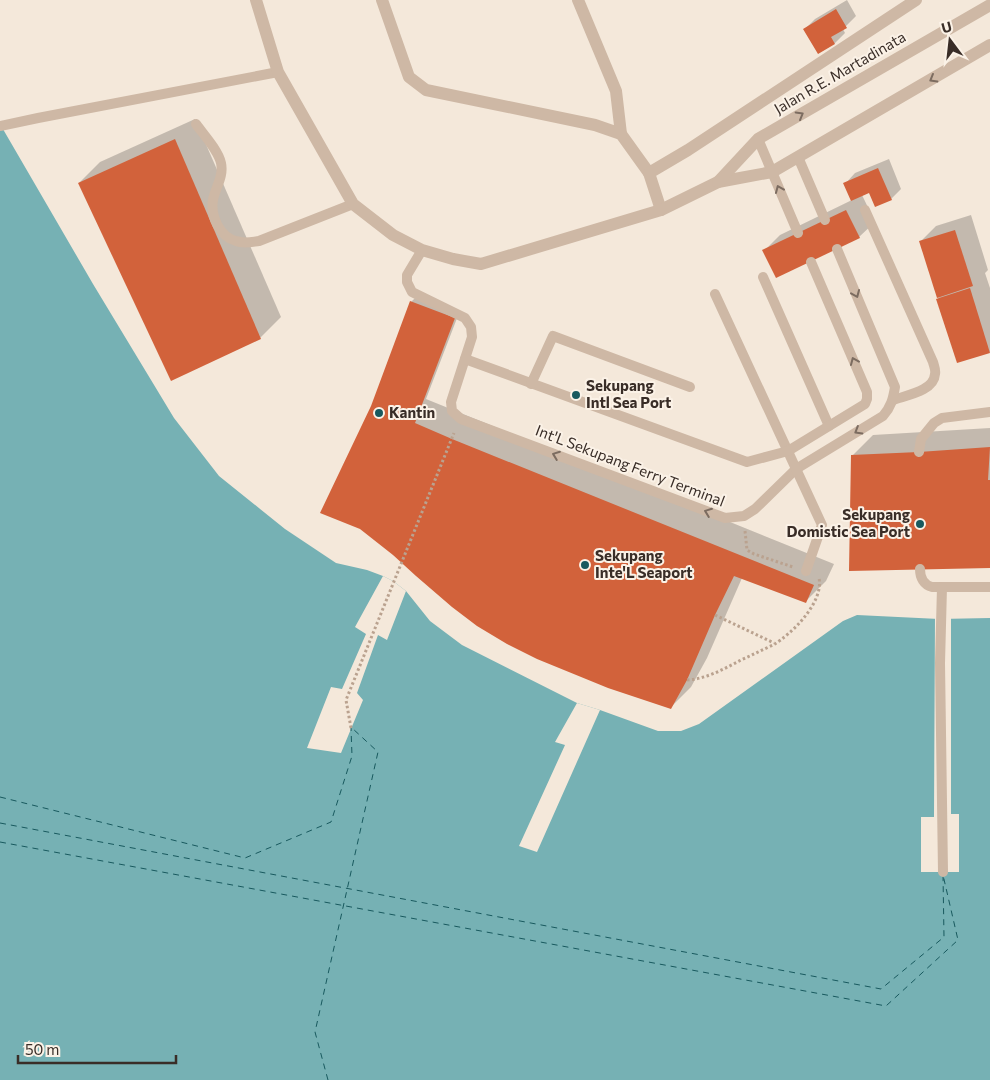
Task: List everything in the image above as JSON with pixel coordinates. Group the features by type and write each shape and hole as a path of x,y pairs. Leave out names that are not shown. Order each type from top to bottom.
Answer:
{"street":[{"path":"256,0 278,72 353,204 393,235 422,250 453,259 481,264 661,210 718,182 772,172 990,45"},
{"path":"382,0 409,77 426,90 595,125 621,134"},
{"path":"578,0 616,91 621,134 649,173 661,210"},
{"path":"649,173 688,150 916,0"},
{"name":"Jalan R.E. Martadinata","path":"718,182 758,139 990,5"}],"lane":[{"path":"0,126 278,72"},
{"path":"196,124 218,154 222,164 212,210 223,234 234,241 247,243 259,241 353,204"},
{"path":"758,139 798,233"},
{"path":"798,157 825,220"},
{"path":"865,210 933,362 936,373 933,382 927,388 893,400"},
{"path":"744,516 755,509 796,469 883,416 893,400 895,387 837,249"},
{"path":"422,250 407,275 407,282 412,292 466,318 471,327 472,337 451,402 452,411 461,419"},
{"path":"465,359 747,462 788,452 865,404 868,392 811,262"},
{"path":"763,277 829,426"},
{"path":"716,294 822,525 806,571"},
{"path":"531,384 553,336 690,387"},
{"path":"919,452 921,440 934,424 942,418 990,412"},
{"name":"Int'L Sekupang Ferry Terminal","path":"461,419 725,518 744,516"},
{"path":"920,569 920,576 926,586 990,588"},
{"path":"942,587 940,663 943,872"}],"path":[{"path":"351,728 346,700 461,419"},
{"path":"687,680 698,680 774,644 797,626 810,610 817,596 820,584 818,576 747,550 744,516"},
{"path":"715,615 774,644"}],"water":[{"path":"0,124 174,418 219,476 285,529 336,563 367,570 393,581 406,591 430,621 462,645 577,703 658,731 681,731 699,724 843,621 857,615 939,619 990,618 990,1080 0,1080"}],"pier":[{"path":"383,576 406,591 387,640 378,635 357,693 363,700 341,753 307,748 331,687 342,689 366,634 355,627"},
{"name":"Sekupang Domistic Sea Port","path":"935,616 951,616 951,814 959,814 959,872 921,872 921,817 934,817"},
{"path":"577,703 600,710 537,852 519,846 565,745 555,742"}],"building":[{"path":"836,9 847,28 831,37 835,44 818,54 803,29"},
{"path":"175,139 261,339 171,381 78,183"},
{"path":"878,168 892,200 875,207 869,193 851,201 843,183"},
{"path":"846,210 860,238 776,278 762,250"},
{"path":"955,230 973,286 937,298 919,241"},
{"path":"970,288 990,353 957,363 936,299"},
{"name":"Sekupang Inte'L Seaport","path":"410,301 455,318 415,423 814,585 806,603 734,576 687,680 671,709 608,688 537,659 507,644 477,626 452,607 393,555 360,529 320,513 371,406"},
{"name":"Sekupang Domistic Sea Port","path":"990,447 988,480 990,480 990,568 849,571 851,455"}],"ferry route":[{"path":"0,797 245,858 331,822 352,756 351,728"},
{"path":"328,1080 315,1032 378,752 352,728"},
{"path":"0,823 881,989 944,937 943,875"},
{"path":"0,842 886,1006 958,940 943,875"}],"place":[{"name":"Sekupang Intl Sea Port","path":"576,395"},
{"name":"Kantin","path":"379,413"},
{"name":"Sekupang Domistic Sea Port","path":"920,524"},
{"name":"Sekupang Inte'L Seaport","path":"585,565"}]}
